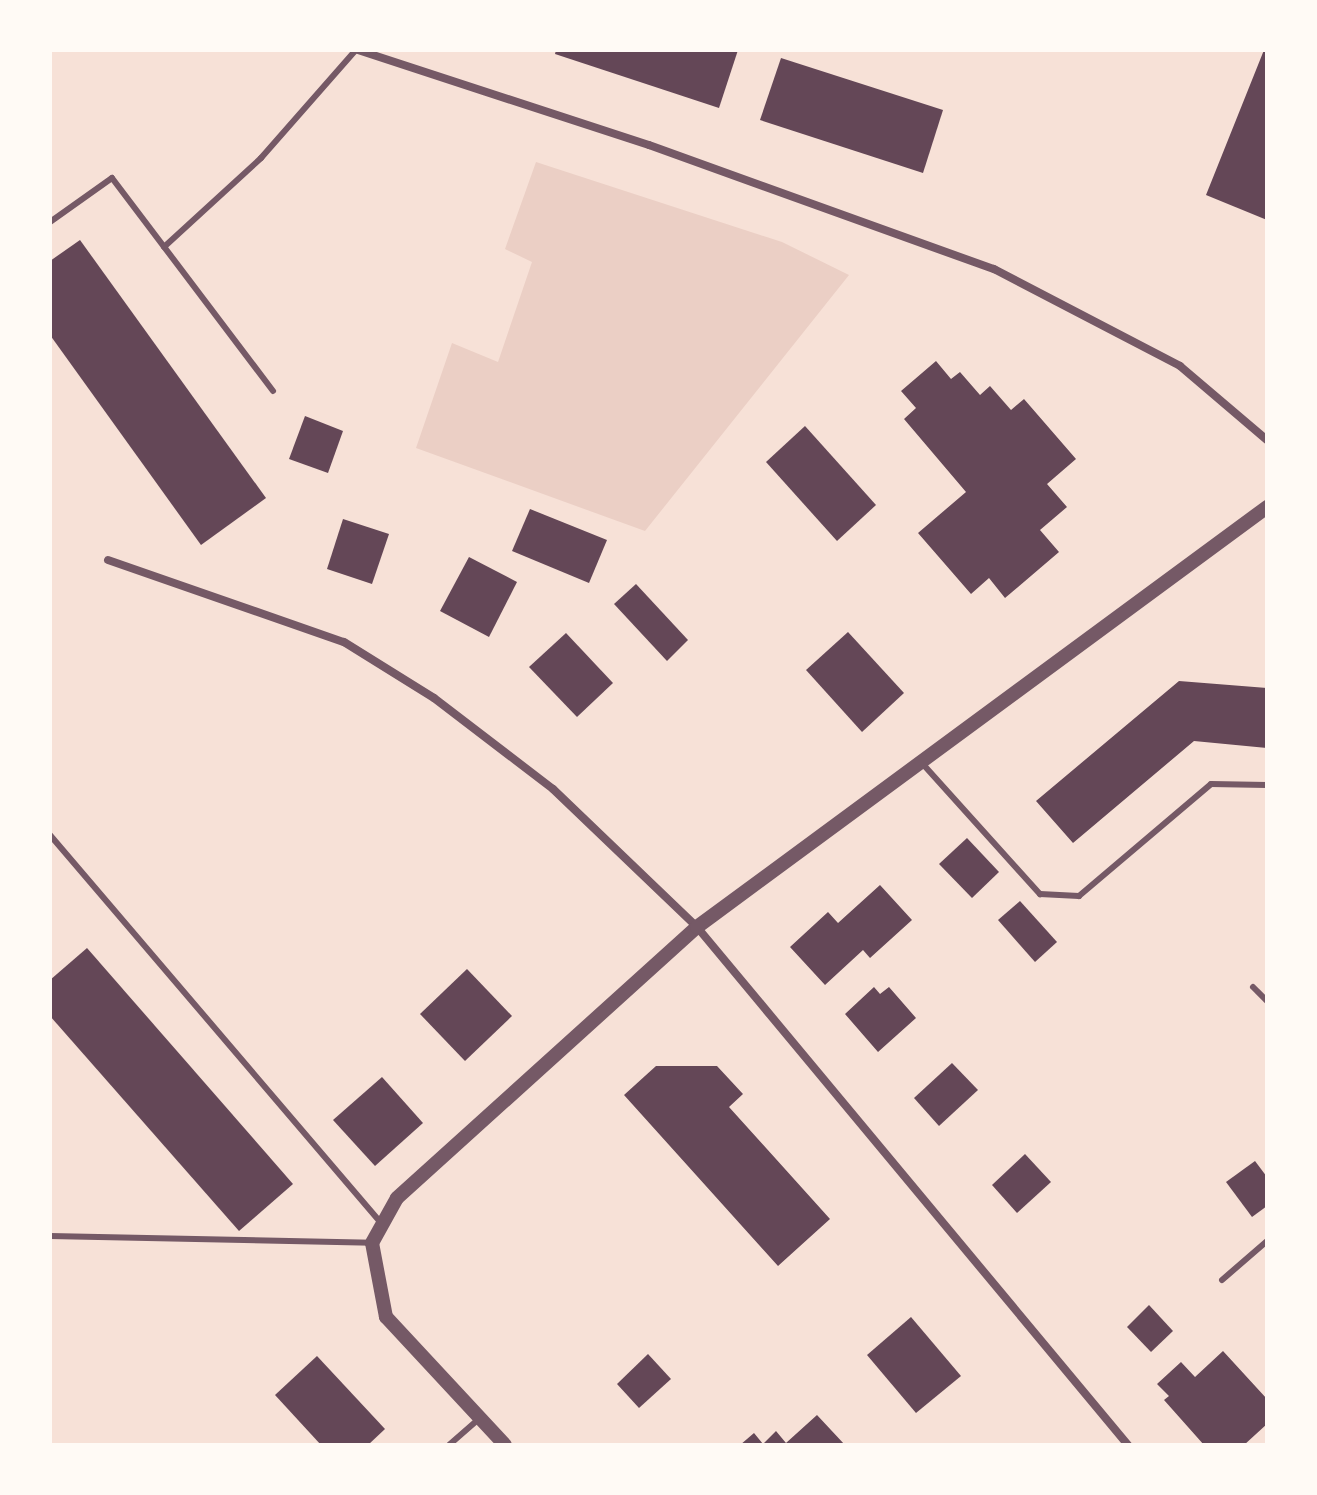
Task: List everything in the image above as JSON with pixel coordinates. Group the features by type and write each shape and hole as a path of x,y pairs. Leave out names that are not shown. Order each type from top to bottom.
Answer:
{"street":[{"path":"357,50 649,145 994,269 1180,366 1267,440"},
{"path":"505,1445 386,1317 372,1243 397,1198 697,927 1267,507"},
{"path":"108,560 344,642 434,698 553,789 697,927 1128,1445"}],"lane":[{"path":"164,247 261,158 357,50"},
{"path":"50,222 112,178 273,391"},
{"path":"921,762 1040,894 1079,896 1211,784 1267,785"},
{"path":"50,835 382,1224"},
{"path":"1253,987 1267,1001"},
{"path":"50,1236 372,1243"},
{"path":"1222,1280 1267,1241"},
{"path":"449,1445 480,1418"}],"shaded area":[{"path":"536,162 782,242 849,275 645,531 416,448 452,343 498,362 532,262 505,249"}],"building":[{"path":"556,50 738,50 719,108 555,54"},
{"path":"1264,50 1267,50 1267,220 1206,195"},
{"path":"781,58 943,110 923,173 760,120"},
{"path":"80,240 266,498 201,545 50,335 50,261"},
{"path":"936,361 951,379 960,372 980,395 990,386 1011,410 1024,399 1076,459 1047,484 1067,507 1040,530 1059,552 1005,598 989,578 971,594 918,533 966,492 904,419 916,408 901,391"},
{"path":"305,416 343,431 328,473 289,459"},
{"path":"805,426 876,505 837,541 766,462"},
{"path":"530,509 607,540 589,583 512,551"},
{"path":"343,519 389,534 372,584 327,569"},
{"path":"469,557 517,582 489,637 440,611"},
{"path":"636,584 688,640 667,661 614,604"},
{"path":"848,632 904,693 862,732 806,670"},
{"path":"566,633 613,683 577,717 529,667"},
{"path":"1179,681 1267,688 1267,748 1194,741 1073,843 1036,801"},
{"path":"967,838 999,872 972,898 939,864"},
{"path":"880,885 912,920 870,958 863,950 825,985 790,947 828,912 838,923"},
{"path":"1020,901 1057,942 1035,962 998,920"},
{"path":"87,948 293,1184 239,1231 50,1016 50,980"},
{"path":"467,969 512,1016 465,1061 420,1014"},
{"path":"874,987 880,994 889,987 916,1018 878,1052 845,1014"},
{"path":"952,1063 978,1090 939,1126 914,1098"},
{"path":"656,1066 717,1066 743,1094 729,1107 830,1219 778,1266 624,1095"},
{"path":"382,1077 423,1123 375,1166 333,1120"},
{"path":"1025,1154 1051,1182 1017,1213 992,1185"},
{"path":"1255,1161 1267,1177 1267,1206 1252,1217 1226,1182"},
{"path":"1149,1305 1173,1331 1151,1352 1127,1327"},
{"path":"911,1317 961,1376 916,1413 867,1355"},
{"path":"1223,1351 1267,1399 1267,1424 1244,1445 1204,1445 1164,1400 1169,1396 1157,1384 1181,1362 1195,1377"},
{"path":"648,1354 671,1379 639,1408 617,1384"},
{"path":"317,1356 385,1429 368,1445 321,1445 275,1395"},
{"path":"817,1415 845,1445 740,1445 754,1433 763,1444 776,1431 786,1443"}]}
